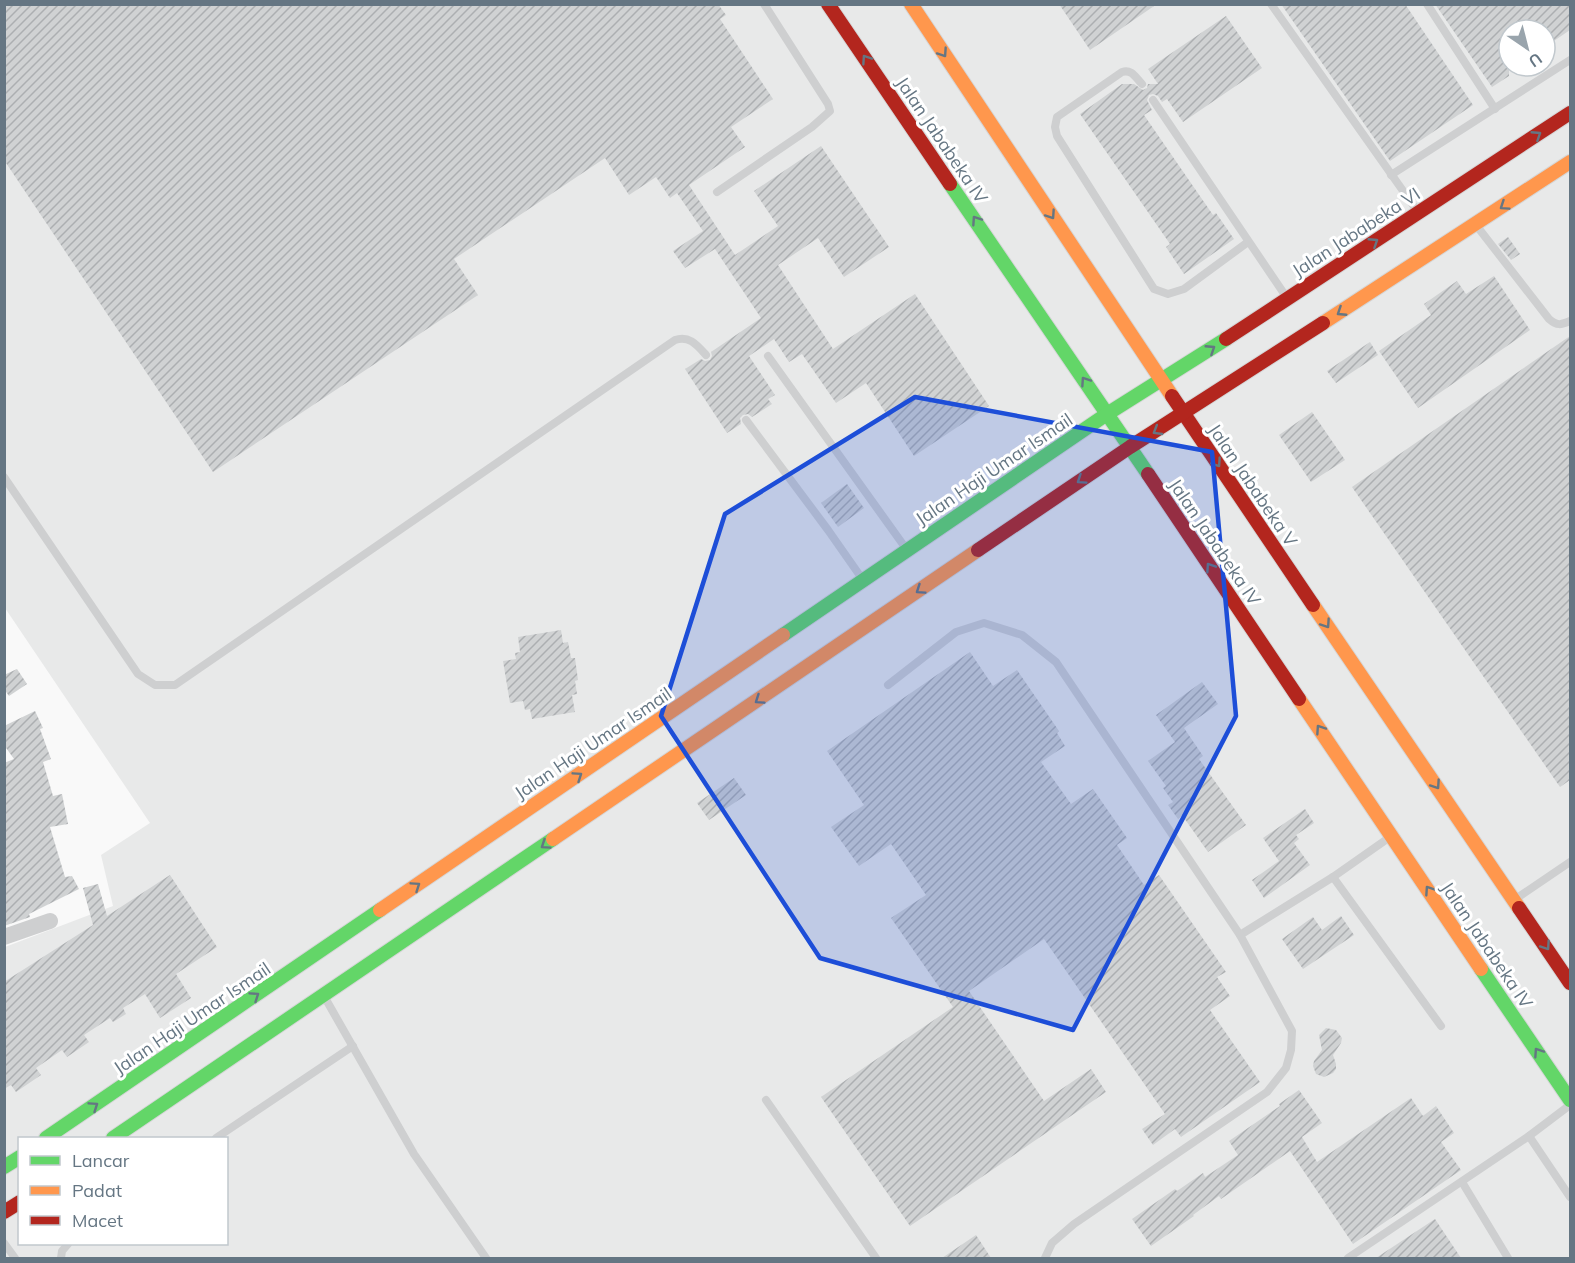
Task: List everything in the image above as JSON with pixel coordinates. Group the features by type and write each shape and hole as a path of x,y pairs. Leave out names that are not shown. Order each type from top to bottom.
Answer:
{"street":[{"name":"Jalan Jababeka IV","path":"828,4 1130,447 1570,1103"},
{"name":"Jalan Jababeka V","path":"910,4 1184,414 1570,983"},
{"name":"Jalan Jababeka VI","path":"1162,381 1570,113"},
{"path":"114,1137 1130,447 1570,162"},
{"name":"Jalan Haji Umar Ismail","path":"47,1137 1107,414 1162,381"},
{"path":"4,938 50,921"},
{"path":"4,1167 18,1157"},
{"path":"4,1212 18,1203"}],"lane":[{"path":"717,192 812,127 830,111 828,104 764,4"},
{"path":"1271,4 1418,213"},
{"path":"1427,4 1495,109"},
{"path":"1391,175 1570,60"},
{"path":"1142,84 1131,72 1122,72 1058,117 1055,127 1057,136 1154,289 1168,294 1184,289 1248,242"},
{"path":"1153,100 1287,299"},
{"path":"1476,225 1549,319 1561,325 1570,321"},
{"path":"4,477 138,674 155,685 175,685 675,340 689,339 706,355"},
{"path":"768,356 908,550"},
{"path":"746,420 863,581"},
{"path":"888,685 956,632 984,623 1022,636 1056,662 1240,935 1292,1031 1291,1050 1286,1068 1267,1092 1074,1224 1052,1244 1046,1258"},
{"path":"1240,935 1333,877 1392,836"},
{"path":"1514,900 1570,862"},
{"path":"1333,877 1441,1026"},
{"path":"324,995 368,1077 414,1154 486,1258"},
{"path":"217,1137 353,1046"},
{"path":"766,1100 876,1258"},
{"path":"1347,1258 1529,1136 1570,1103"},
{"path":"1529,1136 1570,1197"},
{"path":"1462,1182 1508,1258"},
{"path":"4,1243 15,1258"}],"highlighted area":[{"path":"915,397 1212,452 1236,716 1073,1030 820,958 661,716 725,514"}],"shaded area":[{"path":"5,5 1570,5 1570,1258 5,1258 5,947 113,906 101,855 150,823 5,608"}],"building":[{"path":"4,4 718,4 726,15 720,19 773,99 731,127 745,147 689,185 735,255 778,226 754,191 821,146 889,247 844,277 818,238 778,265 833,349 915,294 989,406 914,456 866,383 836,403 802,354 789,362 774,339 749,356 775,395 768,399 772,404 752,417 748,414 743,415 740,418 741,424 727,433 685,369 701,359 710,360 711,352 761,318 715,249 685,268 673,251 703,231 677,193 670,198 656,177 629,195 605,158 454,259 478,295 213,472 4,160"},
{"path":"1059,4 1157,4 1090,50"},
{"path":"1281,4 1405,4 1473,105 1390,161"},
{"path":"1435,4 1570,4 1570,30 1557,39 1557,18 1497,18 1497,78 1506,78 1492,87"},
{"path":"1226,16 1262,68 1183,122 1167,99 1162,102 1158,96 1153,94 1149,95 1147,100 1152,110 1144,115 1213,215 1216,213 1234,239 1184,274 1166,247 1170,244 1080,114 1122,84 1134,84 1143,90 1148,84 1158,84 1148,69"},
{"path":"1508,237 1520,254 1511,260 1498,244"},
{"path":"1494,276 1530,330 1418,408 1379,351 1431,315 1424,304 1457,281 1466,294"},
{"path":"1570,336 1570,780 1560,787 1352,487"},
{"path":"1370,342 1378,355 1336,383 1327,371"},
{"path":"1312,412 1345,460 1311,482 1279,435"},
{"path":"847,484 864,508 838,527 821,503"},
{"path":"561,630 563,643 568,642 571,658 575,658 577,694 572,695 575,712 532,719 530,709 525,710 523,701 510,703 503,661 516,659 515,653 520,652 518,637"},
{"path":"970,652 993,686 1017,670 1059,731 1057,733 1065,746 1041,762 1071,804 1093,789 1127,838 1117,845 1144,885 1159,875 1226,972 1217,977 1230,996 1210,1010 1260,1082 1181,1137 1175,1129 1153,1145 1142,1129 1165,1114 1044,939 969,991 1044,1101 1091,1069 1106,1092 910,1226 821,1097 953,1007 891,918 926,895 891,844 859,866 831,827 864,805 827,751"},
{"path":"17,669 27,684 9,696 4,689 4,675"},
{"path":"1202,682 1218,704 1184,728 1203,756 1199,759 1246,825 1208,852 1182,815 1178,819 1168,805 1173,802 1163,788 1166,786 1148,761 1175,742 1156,715"},
{"path":"35,711 43,728 40,729 51,759 43,762 53,796 62,794 68,824 50,827 65,877 72,876 79,889 29,914 30,917 4,926 4,763 14,759 4,745 4,726"},
{"path":"734,778 746,795 709,820 697,803"},
{"path":"1305,809 1314,823 1296,835 1299,839 1294,843 1310,865 1264,898 1252,880 1279,861 1263,838"},
{"path":"170,875 217,947 176,974 191,998 160,1018 145,994 123,1008 126,1014 113,1022 110,1018 84,1035 89,1042 67,1057 62,1050 36,1068 41,1075 16,1092 11,1085 4,1089 4,982 93,925 83,888 98,884 107,916"},
{"path":"1341,916 1354,935 1303,969 1282,939 1313,917 1322,930"},
{"path":"1326,1028 1336,1030 1342,1038 1333,1055 1336,1069 1324,1077 1316,1074 1313,1066 1322,1050 1319,1035"},
{"path":"1299,1090 1322,1123 1302,1137 1317,1162 1411,1098 1423,1116 1436,1106 1454,1133 1441,1142 1461,1170 1353,1244 1290,1151 1221,1199 1219,1196 1151,1246 1132,1219 1175,1189 1177,1191 1203,1173 1205,1177 1238,1155 1229,1141"},
{"path":"1435,1219 1461,1258 1376,1258"},
{"path":"976,1235 991,1258 942,1258"}],"traffic: fast":[{"path":"950,184 1148,474"},
{"path":"783,635 1107,414 1226,339"},
{"path":"114,1137 553,839"},
{"path":"47,1137 380,910"},
{"path":"1481,969 1570,1100"},
{"path":"4,1167 18,1158"}],"traffic: slow":[{"path":"911,4 1172,396"},
{"path":"1323,323 1570,162"},
{"path":"553,839 978,550"},
{"path":"1313,605 1519,908"},
{"path":"380,910 783,635"},
{"path":"1299,699 1481,969"}],"traffic: jam":[{"path":"828,4 950,184"},
{"path":"1226,339 1570,113"},
{"path":"978,550 1130,447 1323,323"},
{"path":"1172,396 1313,605"},
{"path":"1148,474 1299,699"},
{"path":"1519,908 1570,983"},
{"path":"4,1212 18,1203"}]}
